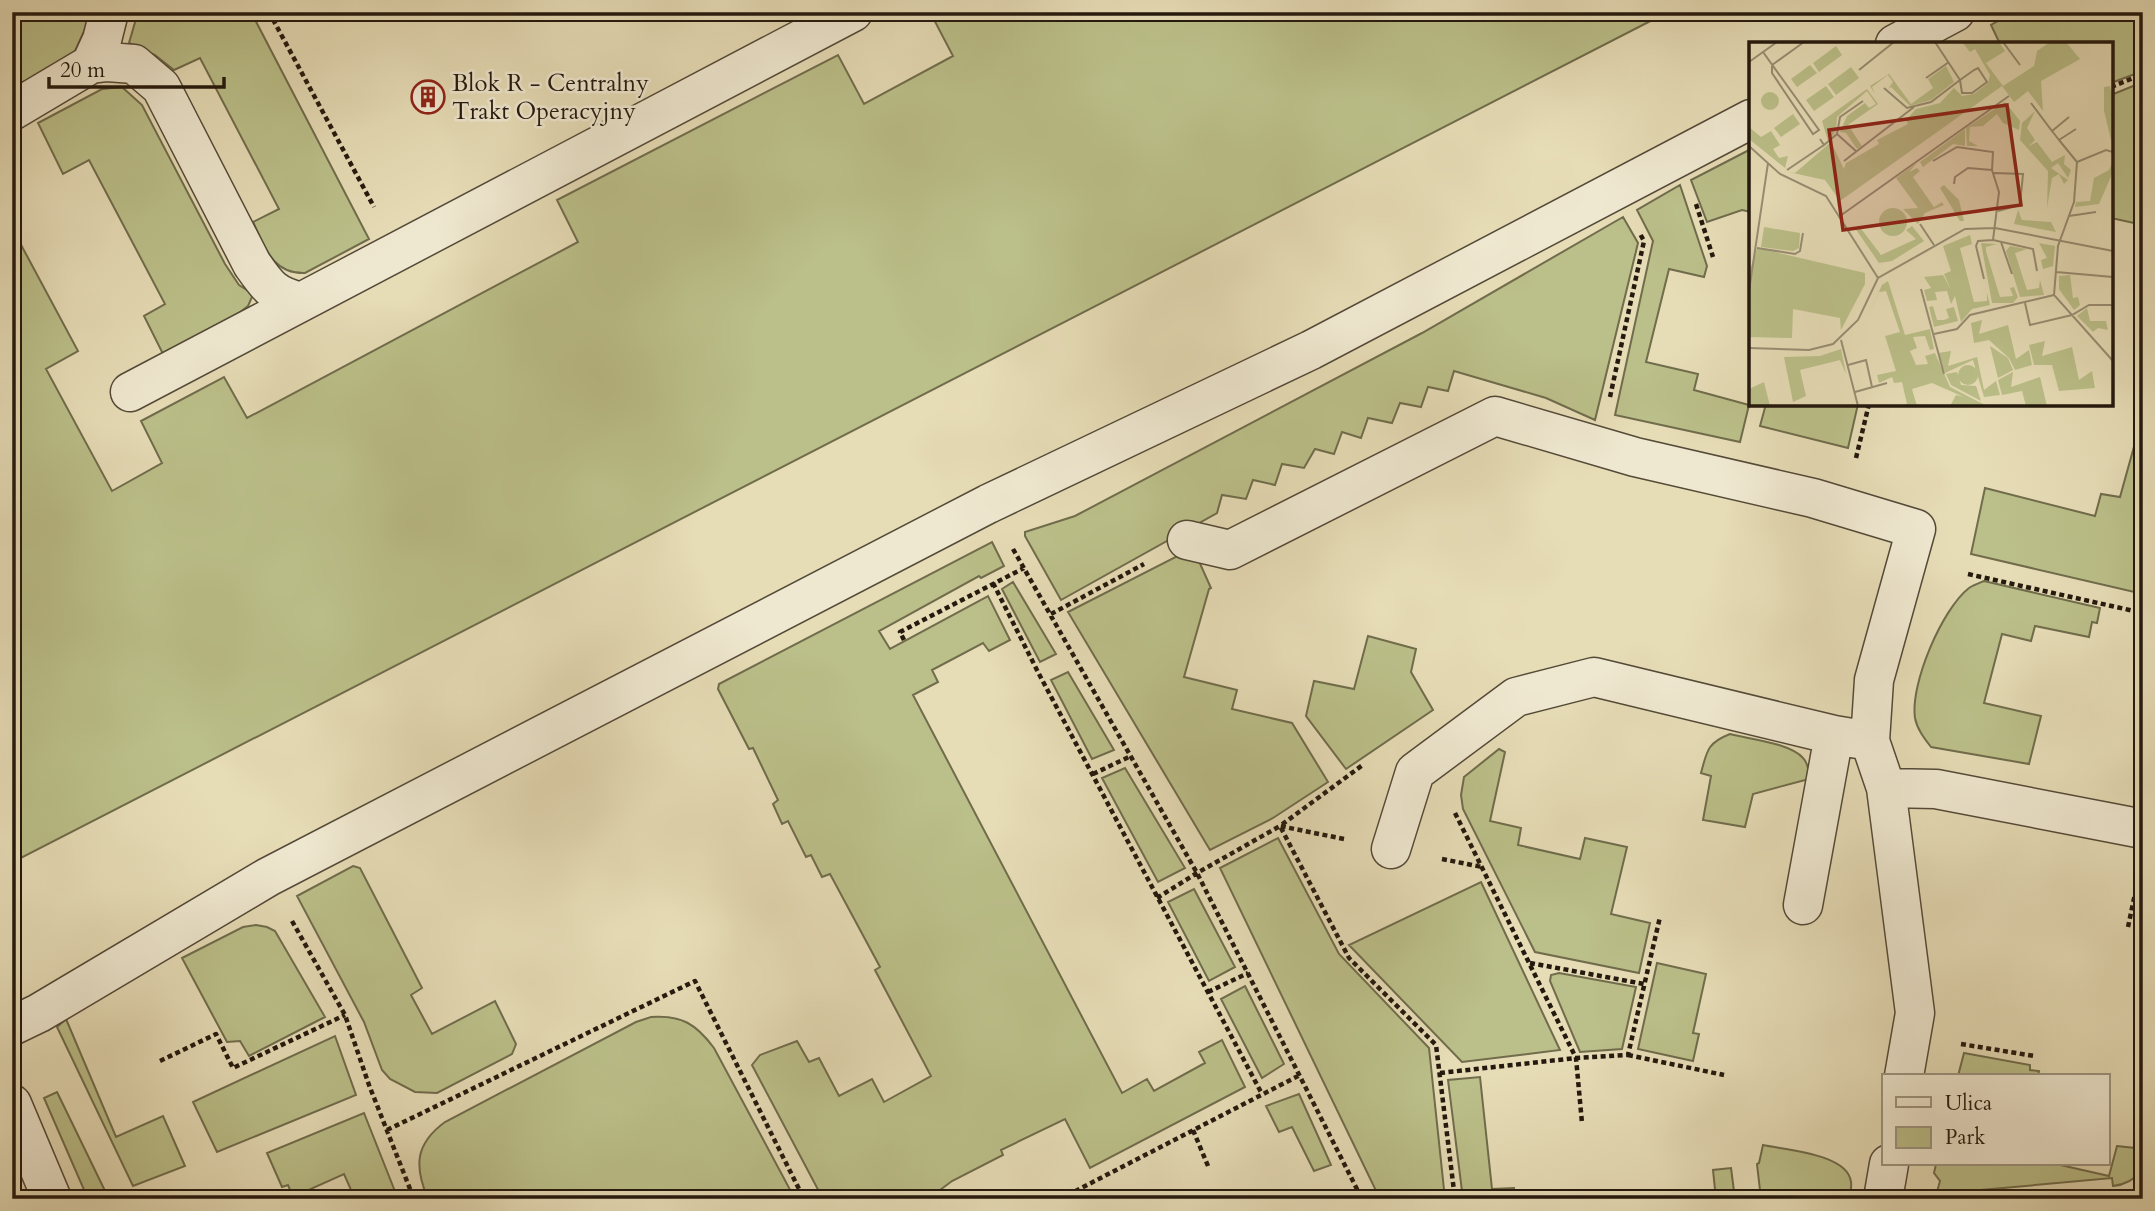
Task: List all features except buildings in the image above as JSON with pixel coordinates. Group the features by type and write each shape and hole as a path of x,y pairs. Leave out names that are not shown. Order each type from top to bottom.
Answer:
{"street":[{"path":"91,64 102,40 109,12"},
{"path":"130,392 853,12"},
{"path":"1899,42 1955,12"},
{"path":"12,111 91,64 134,64 161,88 252,264 270,289 279,296 301,302"},
{"path":"12,1026 40,1013 268,877 988,504 1311,350 1749,120"},
{"path":"1187,540 1230,550 1495,416 1635,457 1813,498 1916,528 1874,680 1852,738 1803,905"},
{"path":"1391,849 1415,772 1516,697 1581,680 1594,677 1852,738 1886,788 1915,1013 1904,1074"},
{"path":"1886,788 1936,789 2143,829"},
{"path":"12,1104 52,1199"},
{"path":"1883,1199 1889,1166"}],"path":[{"path":"270,12 397,251"},
{"path":"2113,86 2143,74"},
{"path":"1705,232 1713,257"},
{"path":"1613,386 1644,241"},
{"path":"1859,446 1869,406"},
{"path":"988,504 1197,873 1362,1199"},
{"path":"904,640 900,632 1024,568"},
{"path":"1051,614 1124,574"},
{"path":"1968,574 2143,613"},
{"path":"993,583 1262,1094"},
{"path":"1093,774 1131,756"},
{"path":"1454,802 1455,813 1576,1058 1583,1123"},
{"path":"1157,898 1280,826 1349,958 1436,1045 1455,1199"},
{"path":"268,877 345,1014 414,1199"},
{"path":"2128,928 2136,889"},
{"path":"1628,1055 1660,917"},
{"path":"1529,963 1644,984"},
{"path":"1208,992 1248,973"},
{"path":"387,1130 695,981 804,1199"},
{"path":"160,1061 216,1034 233,1068 345,1014"},
{"path":"1957,1043 2034,1056"},
{"path":"1440,1073 1628,1055 1724,1075"},
{"path":"1060,1199 1300,1075"},
{"path":"1193,1130 1208,1166"},
{"path":"1076,1190 1080,1199"}],"green space":[{"path":"12,12 89,12 86,27 69,64 12,97"},
{"path":"138,12 251,12 369,239 305,273 294,272 277,264 266,249 253,222 279,209 200,58 174,70 155,55 129,43"},
{"path":"930,12 1668,12 17,860 12,851 12,228 78,351 46,369 112,491 162,463 141,421 224,377 247,418 578,242 557,200 838,55 864,104 953,56"},
{"path":"2014,12 2143,12 2143,71 2113,82 2113,42 1999,42 1991,25"},
{"path":"2143,82 2143,225 2113,218 2113,94"},
{"path":"122,87 142,105 225,264 239,285 250,292 252,297 248,306 239,313 163,354 144,316 165,304 89,160 63,174 38,123 102,89"},
{"path":"1749,150 1749,212 1742,210 1707,222 1691,180"},
{"path":"1680,185 1707,266 1704,277 1669,269 1646,362 1698,374 1694,390 1749,405 1740,442 1615,415 1653,241 1637,210"},
{"path":"1623,217 1638,243 1595,420 1546,398 1454,371 1448,391 1428,387 1421,407 1400,403 1392,423 1368,418 1361,438 1342,432 1334,454 1315,449 1304,468 1282,464 1275,485 1253,480 1246,499 1222,495 1217,513 1061,600 1025,532 1075,516 1422,333"},
{"path":"1765,406 1858,406 1848,448 1760,426"},
{"path":"2135,443 2143,445 2143,594 1971,554 1985,488 2095,516 2101,494 2120,497"},
{"path":"992,542 1004,566 981,578 979,576 879,631 890,649 988,596 1010,640 989,651 983,643 932,670 938,682 913,695 1122,1093 1147,1079 1154,1091 1205,1063 1199,1052 1222,1040 1245,1087 1090,1168 1065,1119 1001,1150 1003,1155 952,1181 928,1199 823,1199 752,1065 760,1055 797,1041 809,1062 819,1058 839,1096 872,1079 884,1102 931,1076 875,970 880,967 830,874 822,877 811,855 806,857 788,821 782,824 773,804 778,800 753,748 749,749 718,689 719,684"},
{"path":"1193,548 1211,588 1184,677 1237,690 1232,709 1292,723 1328,782 1273,818 1210,850 1068,612"},
{"path":"1984,581 2100,608 2097,623 2092,622 2089,637 2035,626 2031,641 2002,634 1984,703 2041,716 2029,764 1931,747 1915,718 1915,704 1923,667 1939,629 1959,598 1969,588"},
{"path":"1013,582 1056,654 1040,662 1002,589"},
{"path":"1368,636 1416,649 1411,672 1433,710 1346,769 1306,716 1314,681 1354,689"},
{"path":"1068,672 1114,750 1092,759 1051,680"},
{"path":"1730,734 1789,749 1803,758 1808,770 1809,779 1753,794 1745,827 1703,820 1711,776 1701,773 1705,759 1712,744"},
{"path":"1499,749 1505,752 1490,821 1521,828 1518,845 1580,859 1585,838 1627,847 1611,914 1650,923 1639,973 1535,952 1463,809 1461,795 1464,777"},
{"path":"1125,768 1185,868 1158,882 1102,778"},
{"path":"1278,838 1339,954 1429,1048 1445,1199 1380,1199 1220,868"},
{"path":"353,866 360,868 422,988 411,995 432,1034 495,1001 516,1044 512,1054 437,1093 415,1092 390,1079 382,1070 364,1022 297,896"},
{"path":"1481,882 1560,1050 1462,1062 1349,945"},
{"path":"1194,889 1235,967 1209,981 1168,902"},
{"path":"256,925 275,931 325,1017 249,1056 240,1041 227,1042 182,958 243,927"},
{"path":"1657,963 1706,974 1693,1033 1699,1034 1693,1061 1638,1049"},
{"path":"1559,973 1636,987 1622,1049 1580,1052 1550,981 1551,975"},
{"path":"1245,986 1284,1064 1262,1078 1221,999"},
{"path":"651,1017 671,1018 687,1023 701,1033 714,1048 795,1199 428,1199 419,1166 420,1156 435,1130 445,1122 636,1022"},
{"path":"66,1019 116,1137 163,1116 185,1166 133,1186 57,1027"},
{"path":"335,1036 356,1095 217,1152 193,1102"},
{"path":"1964,1053 2030,1065 2030,1070 2039,1071 2038,1074 1959,1074"},
{"path":"1480,1077 1492,1189 1514,1188 1515,1199 1463,1199 1448,1080"},
{"path":"57,1092 109,1199 88,1199 44,1098"},
{"path":"1299,1094 1331,1165 1314,1171 1292,1127 1279,1132 1266,1106"},
{"path":"364,1113 398,1199 355,1199 344,1174 293,1197 288,1185 282,1187 267,1153"},
{"path":"1763,1145 1814,1155 1839,1165 1851,1182 1849,1199 1761,1199 1757,1164"},
{"path":"2117,1146 2135,1148 2143,1158 2143,1170 2133,1179 2113,1186 2112,1178 1959,1192 1959,1199 1935,1199 1940,1181 1934,1173 1936,1166 2065,1166 2109,1176"},
{"path":"1731,1168 1735,1199 1716,1199 1713,1170"}],"place":[{"name":"Blok R - Centralny Trakt Operacyjny","path":"428,97"}]}
